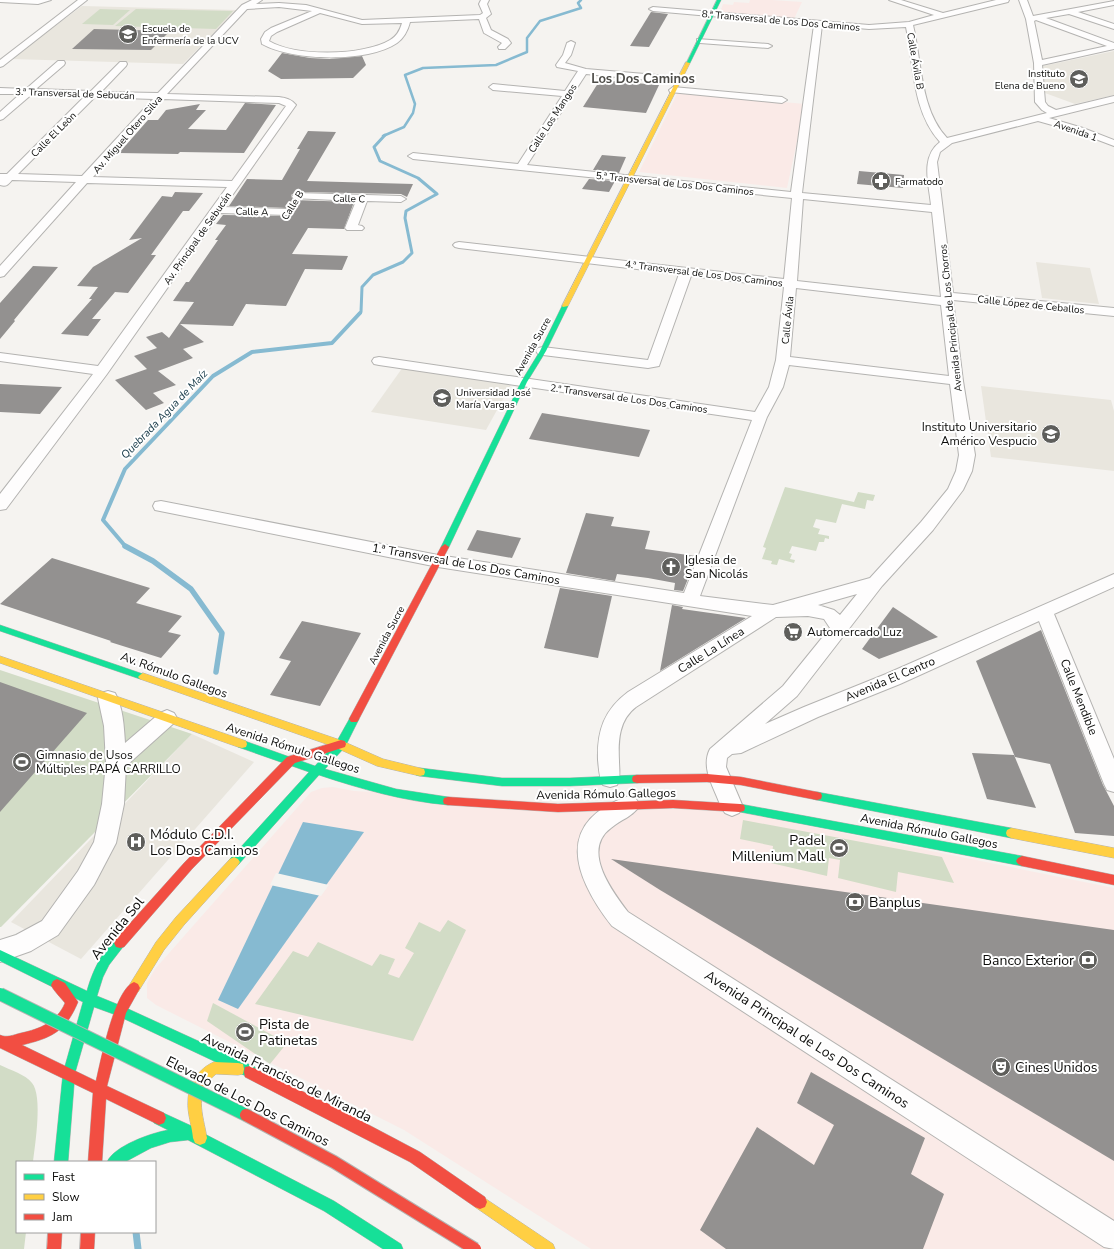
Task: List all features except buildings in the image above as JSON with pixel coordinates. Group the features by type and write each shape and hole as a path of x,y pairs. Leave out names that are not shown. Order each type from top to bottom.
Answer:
{"main road":[{"name":"Avenida Sucre","path":"318,770 341,744 438,561 524,382 543,351 673,90 680,80 700,41 719,0"},
{"name":"Av. Rómulo Gallegos","path":"0,628 61,648 242,713 341,744"},
{"path":"0,658 108,698"},
{"name":"Avenida Rómulo Gallegos","path":"108,698 318,770 376,788 432,800 558,808 673,804 732,807 943,845 1114,880"},
{"path":"291,760 341,744"},
{"name":"Avenida Rómulo Gallegos","path":"341,744 387,765 469,779 523,783 658,777 720,778 1114,853"},
{"name":"Avenida Sol","path":"61,1161 69,1073 97,976 105,961 140,919 188,866 291,760"},
{"path":"95,1161 100,1089 120,1011 160,946 180,921 318,770"},
{"name":"Avenida Francisco de Miranda","path":"0,955 90,999 120,1011 243,1069 328,1111 415,1157 548,1249"},
{"path":"3,1042 38,1034 58,1026 70,1010 72,1002 68,995 61,987 40,975"},
{"name":"Elevado de Los Dos Caminos","path":"0,994 284,1133 364,1178 475,1249"},
{"path":"3,1042 191,1133 329,1206 396,1249"},
{"path":"200,1138 194,1101 198,1084 206,1074 214,1068 243,1069"},
{"path":"115,1161 125,1152 144,1142 167,1134 191,1133"},
{"path":"54,1249 55,1233"},
{"path":"87,1249 88,1233"}],"street":[{"path":"0,0 38,2 47,0"},
{"path":"0,64 83,0"},
{"name":"Av. Miguel Otero Silva","path":"0,273 86,180 160,96 245,7 258,0"},
{"path":"245,7 292,6 320,10 362,22 482,17 487,14 483,4 485,0"},
{"path":"893,0 944,16"},
{"name":"Calle Ávila B","path":"945,142 938,136 924,105 909,24 1005,0"},
{"path":"1023,0 1033,19 1038,63 1040,102 1045,108 1056,114"},
{"path":"1084,0 1114,10"},
{"path":"1033,19 1114,3"},
{"name":"8.ª Transversal de Los Dos Caminos","path":"653,9 818,24 869,27 909,24"},
{"path":"320,10 274,30 268,34 265,42 280,49 312,54 335,55 360,52 392,43 405,30 407,19"},
{"path":"1071,12 1114,27"},
{"path":"482,17 487,31 505,40 507,43 502,47"},
{"path":"1033,19 1113,48"},
{"name":"Calle Ávila","path":"690,600 760,417 776,387 783,360 798,200 796,195 818,24"},
{"path":"700,41 768,46"},
{"path":"571,43 567,55 560,65 581,69 584,71 680,80"},
{"path":"1038,63 1113,48"},
{"path":"0,117 61,63"},
{"name":"Calle El Leòn","path":"0,187 5,178 93,94 122,64"},
{"name":"Calle Los Mangos","path":"521,167 581,73 584,71"},
{"path":"493,87 568,94"},
{"path":"673,90 782,100"},
{"name":"3.ª Transversal de Sebucán","path":"0,91 279,100 286,101 291,106"},
{"path":"945,142 1114,99"},
{"name":"Av. Principal de Sebucán","path":"0,505 102,371 291,106"},
{"name":"Avenida 1","path":"1038,118 1080,130 1114,143"},
{"name":"Avenida Principal de Los Chorros","path":"717,755 790,691 876,582 927,526 955,490 964,471 967,454 956,381 932,162 934,154 945,142"},
{"name":"5.ª Transversal de Los Dos Caminos","path":"413,156 938,209"},
{"path":"5,178 236,184"},
{"name":"Calle B","path":"279,225 305,185"},
{"name":"Calle C","path":"297,196 401,199"},
{"path":"358,228 351,228 363,198"},
{"name":"Calle A","path":"217,210 287,212"},
{"name":"4.ª Transversal de Los Dos Caminos","path":"459,245 791,284 948,299"},
{"path":"543,351 648,364 654,363 686,272"},
{"name":"Calle López de Ceballos","path":"948,299 1114,312"},
{"path":"0,357 102,371"},
{"path":"783,360 956,381"},
{"name":"2.ª Transversal de Los Dos Caminos","path":"379,361 760,417"},
{"name":"1.ª Transversal de Los Dos Caminos","path":"161,506 438,561 690,600 773,611"},
{"name":"Avenida El Centro","path":"717,755 811,712 893,679 1114,580"},
{"name":"Calle La Línea","path":"610,779 608,754 610,734 614,721 621,709 635,697 773,611 825,598 876,582"},
{"path":"773,611 811,610 830,614 835,619 839,628"},
{"name":"Calle Mendible","path":"1044,611 1114,784"},
{"path":"790,691 787,702 791,709 799,713 811,712"},
{"path":"0,951 23,942 50,928 86,878 105,843 113,804 116,763 114,726 108,698"},
{"path":"763,715 768,722 781,726"},
{"path":"116,763 167,718"},
{"path":"717,755 716,767 732,807"},
{"name":"Avenida Principal de Los Dos Caminos","path":"631,805 612,815 594,829 589,846 589,861 592,877 608,904 620,919 1114,1236"}],"shaded area":[{"path":"750,0 802,2 794,19 720,12 723,4 733,5 734,2 749,3"},
{"name":"Escuela de Enfermería de la UCV","path":"82,6 237,10 183,64 11,59"},
{"name":"Instituto Elena de Bueno","path":"1114,51 1114,95 1075,104 1045,93 1043,66"},
{"path":"678,92 805,104 787,188 639,172"},
{"path":"1036,262 1090,268 1099,304 1042,298"},
{"name":"Universidad José María Vargas","path":"403,367 512,383 486,430 371,412"},
{"name":"Instituto Universitario Américo Vespucio","path":"981,386 1111,400 1114,411 1114,471 991,457"},
{"name":"Módulo C.D.I. Los Dos Caminos","path":"192,734 254,762 81,959 11,922"},
{"path":"333,787 354,791 738,812 1114,888 1114,1249 591,1249 404,1130 156,1005 147,998 147,983 155,969 311,792 322,788"}],"green space":[{"path":"100,9 130,10 113,25 82,24"},
{"path":"136,9 233,11 216,29 115,26"},
{"path":"785,487 854,502 858,492 875,495 873,501 867,500 865,509 842,504 836,523 816,519 813,527 820,529 818,534 829,536 829,539 825,538 824,542 819,542 816,551 792,546 789,553 792,554 790,559 795,560 794,563 779,559 777,565 771,564 772,561 762,559 766,548 763,547"},
{"path":"0,670 192,734 1,927 0,927"},
{"name":"Padel Millenium Mall","path":"743,820 942,857 954,883 898,872 896,892 838,878 840,860 829,858 827,876 771,863 773,846 740,839"},
{"path":"448,920 466,930 413,1041 255,1004 293,951 308,957 318,942 372,966 380,954 395,959 388,974 399,978 414,953 405,948 419,922 440,932"},
{"name":"Pista de Patinetas","path":"213,1003 287,1043 270,1064 207,1021"},
{"path":"0,1065 21,1075 32,1083 35,1089 38,1109 33,1161 16,1161 16,1233 26,1233 24,1249 0,1249"}],"water":[{"path":"303,822 364,832 238,1009 218,1000"}],"pier":[{"path":"276,873 329,885 321,896 270,885"}],"waterway":[{"name":"Quebrada Agua de Maíz","path":"385,135 404,127 413,113 415,104 405,75 423,68 496,65 527,52 527,38 540,21 581,8 578,3 581,0"},
{"name":"Quebrada Agua de Maíz","path":"360,313 362,287 373,275 403,262 412,253 405,218 406,211 437,194 418,178 380,161 374,147 385,135"},
{"name":"Quebrada Agua de Maíz","path":"125,546 103,520 125,469 213,376 252,352 332,343 360,313"},
{"name":"Quebrada Agua de Maíz","path":"125,546 153,561 191,589 222,633 216,672"},
{"path":"136,1233 138,1249"}],"traffic: fast":[{"path":"688,63 719,0"},
{"path":"445,547 524,382 543,351 565,306"},
{"path":"0,628 143,677"},
{"path":"234,862 341,744 354,719"},
{"path":"242,744 317,771 370,787 396,794 448,801"},
{"path":"420,772 502,782 570,782 637,779"},
{"path":"817,796 1011,833"},
{"path":"740,808 1022,861"},
{"path":"61,1161 69,1073 97,976 105,961 120,943"},
{"path":"0,955 90,999 120,1011 250,1072"},
{"path":"0,994 246,1115"},
{"path":"159,1118 329,1206 396,1249"},
{"path":"115,1161 123,1155 150,1141 191,1133"}],"traffic: slow":[{"path":"565,306 688,63"},
{"path":"0,659 242,744"},
{"path":"143,677 336,743 381,763 420,772"},
{"path":"1011,833 1114,853"},
{"path":"134,988 160,946 180,921 234,862"},
{"path":"200,1138 194,1101 198,1084 206,1074 214,1068 238,1069"},
{"path":"480,1202 548,1249"}],"traffic: jam":[{"path":"354,719 445,547"},
{"path":"120,943 188,866 291,760 341,744"},
{"path":"637,779 707,778 741,781 817,796"},
{"path":"448,801 558,808 673,804 740,808"},
{"path":"1022,861 1114,880"},
{"path":"6,1043 46,1032 61,1020 72,1002 61,987 57,985"},
{"path":"95,1161 100,1089 120,1011 134,988"},
{"path":"0,1041 159,1118"},
{"path":"250,1072 415,1157 480,1202"},
{"path":"246,1115 334,1162 475,1249"},
{"path":"54,1249 55,1233"},
{"path":"87,1249 88,1233"}],"place":[{"name":"Escuela de Enfermería de la UCV","path":"128,34"},
{"name":"Instituto Elena de Bueno","path":"1079,79"},
{"name":"Farmatodo","path":"881,181"},
{"name":"Universidad José María Vargas","path":"442,398"},
{"name":"Instituto Universitario Américo Vespucio","path":"1051,434"},
{"name":"Iglesia de San Nicolás","path":"671,567"},
{"name":"Automercado Luz","path":"793,632"},
{"name":"Gimnasio de Usos Múltiples PAPÁ CARRILLO","path":"22,762"},
{"name":"Módulo C.D.I. Los Dos Caminos","path":"136,842"},
{"name":"Padel Millenium Mall","path":"839,848"},
{"name":"Banplus","path":"855,902"},
{"name":"Banco Exterior","path":"1088,960"},
{"name":"Pista de Patinetas","path":"245,1032"},
{"name":"Cines Unidos","path":"1001,1067"}],"district":[{"name":"Los Dos Caminos","path":"643,78"}]}
